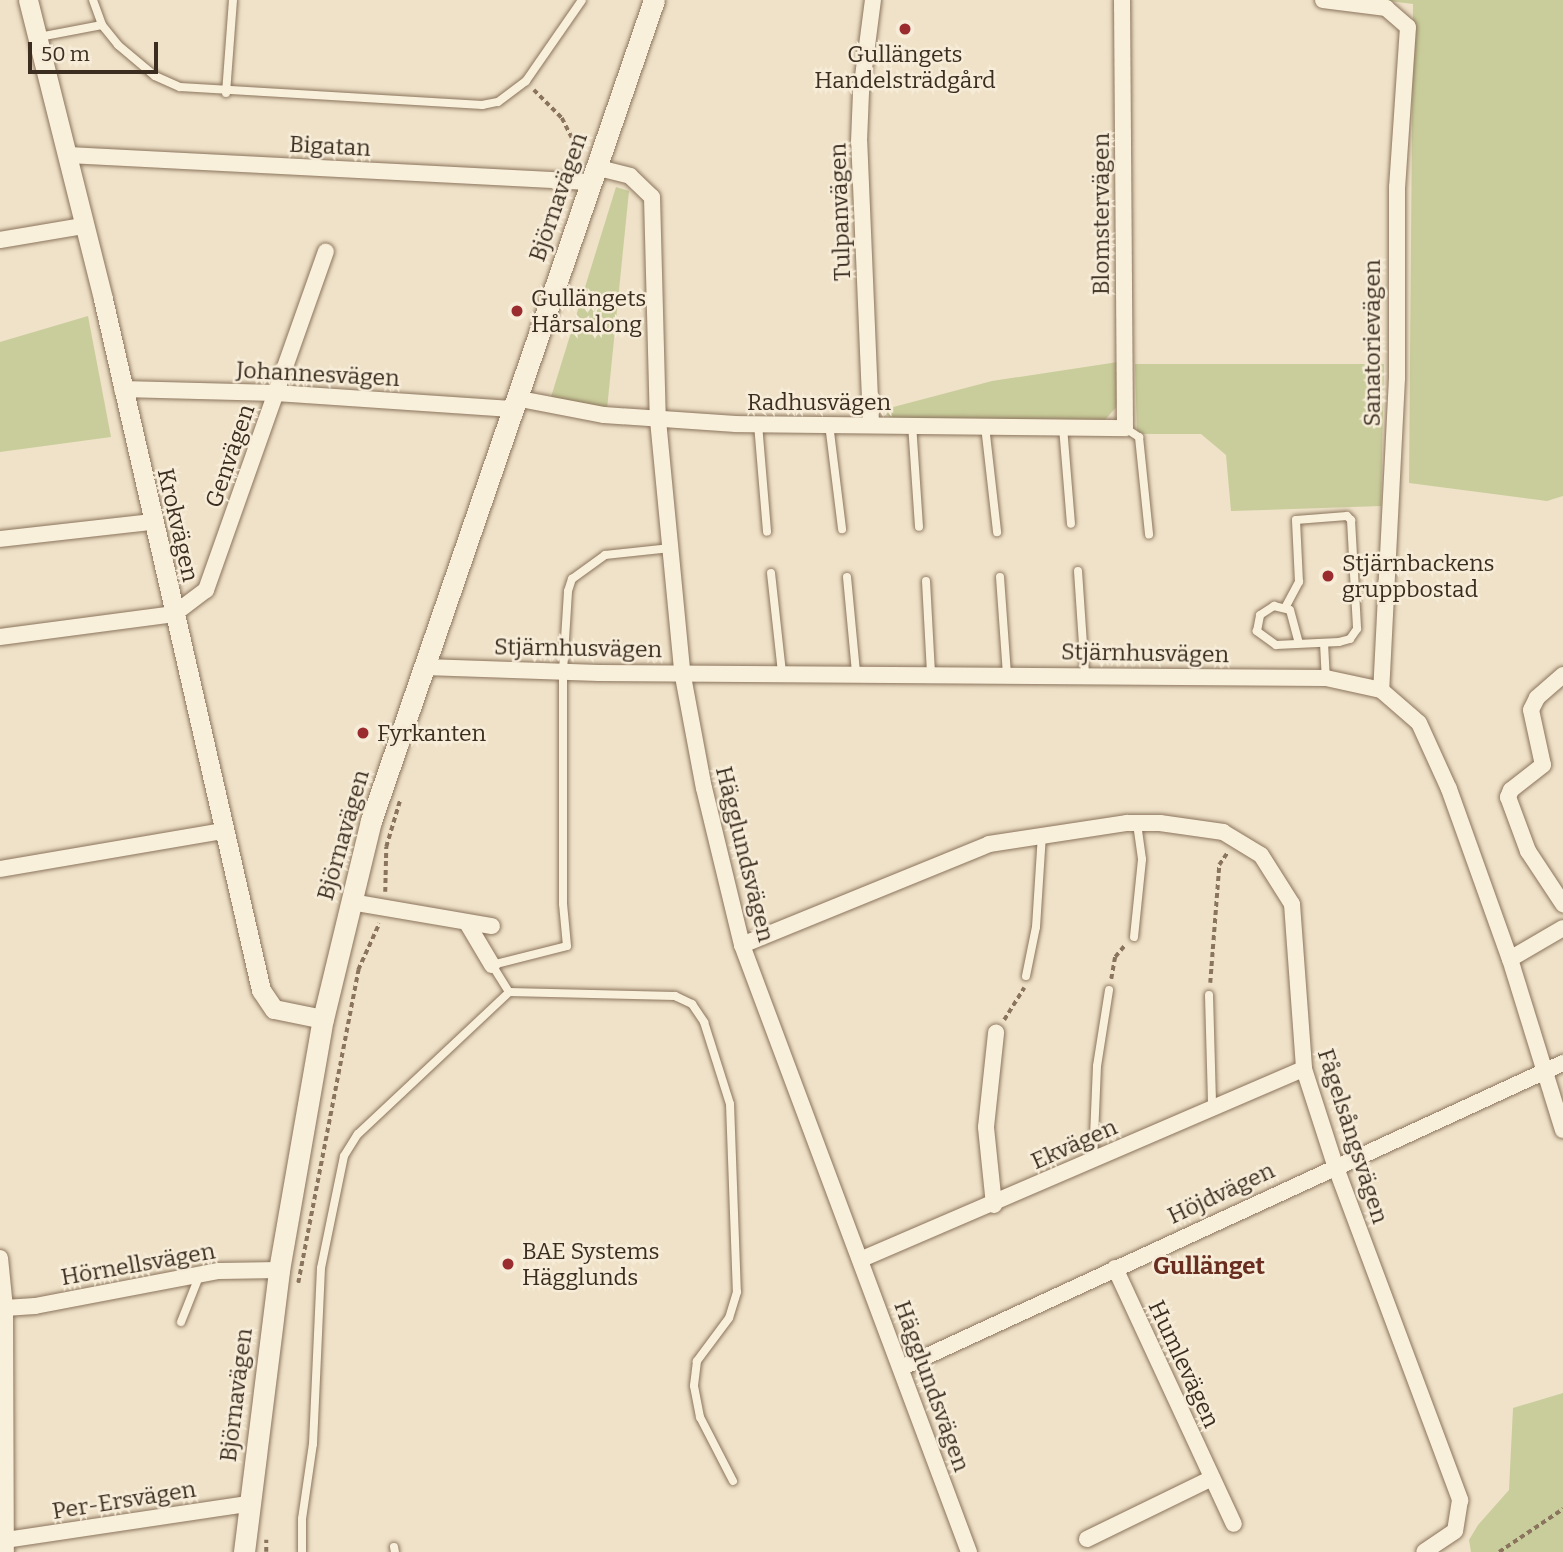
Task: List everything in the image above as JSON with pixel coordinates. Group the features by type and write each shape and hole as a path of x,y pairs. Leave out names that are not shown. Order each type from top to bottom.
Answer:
{"main road":[{"name":"Björnavägen","path":"244,1552 279,1270 323,1019 371,821 654,0"}],"street":[{"name":"Krokvägen","path":"28,0 68,155 223,831 265,998 283,1012 323,1019"},
{"name":"Tulpanvägen","path":"871,423 859,142 873,0"},
{"name":"Blomstervägen","path":"1122,0 1125,428"},
{"name":"Sanatorievägen","path":"1323,0 1386,8 1403,19 1408,38 1396,198 1397,378 1381,690"},
{"name":"Bigatan","path":"68,155 593,174"},
{"name":"Hägglundsvägen","path":"593,174 630,176 652,197 657,420 682,671 704,788 742,945 862,1259 969,1552"},
{"path":"0,240 83,226"},
{"name":"Genvägen","path":"0,637 174,614 206,590 326,252"},
{"name":"Johannesvägen","path":"122,389 513,404"},
{"name":"Radhusvägen","path":"513,404 657,420 758,424 871,423 1125,428"},
{"path":"0,539 151,522"},
{"name":"Stjärnhusvägen","path":"425,667 563,671 1326,678 1381,690 1404,706 1423,730 1510,959 1543,1072 1563,1129"},
{"path":"1563,676 1537,698 1530,715 1543,765 1507,797 1528,851 1563,904"},
{"name":"Fågelsångsvägen","path":"742,945 967,850 1042,835 1137,823 1190,825 1239,839 1274,869 1292,904 1304,1069 1335,1165 1451,1468 1461,1509 1451,1536 1424,1552"},
{"path":"0,869 223,831"},
{"path":"351,902 492,926"},
{"path":"467,923 492,965"},
{"path":"1510,959 1563,928"},
{"path":"994,1205 986,1127 996,1033"},
{"name":"Höjdvägen","path":"901,1368 1335,1165 1563,1063"},
{"name":"Ekvägen","path":"862,1259 1093,1162 1212,1105 1304,1069"},
{"path":"0,1258 5,1308 6,1546"},
{"name":"Humlevägen","path":"1115,1268 1234,1524"},
{"name":"Hörnellsvägen","path":"5,1308 35,1306 201,1275 279,1270"},
{"path":"1087,1539 1212,1478"},
{"name":"Per-Ersvägen","path":"6,1546 248,1504"}],"lane":[{"path":"93,0 102,25 155,76 180,87 226,93 482,105 498,102 523,83 556,43 582,0"},
{"path":"226,93 233,0"},
{"path":"39,37 102,25"},
{"path":"758,424 767,533"},
{"path":"830,424 842,529"},
{"path":"912,424 919,527"},
{"path":"985,426 997,532"},
{"path":"1063,427 1071,524"},
{"path":"1125,428 1139,437 1149,534"},
{"path":"1347,516 1351,520 1357,629 1346,641 1272,644 1257,631 1263,611 1285,608 1299,582 1296,520 1347,516"},
{"path":"509,992 492,965 567,946 563,904 563,671 572,579 605,555 671,548"},
{"path":"1078,571 1085,676"},
{"path":"771,573 782,672"},
{"path":"847,577 856,673"},
{"path":"1000,577 1007,675"},
{"path":"926,581 931,674"},
{"path":"1285,608 1295,619 1299,643"},
{"path":"1324,643 1326,678"},
{"path":"1134,937 1142,859 1137,823"},
{"path":"1026,976 1036,927 1042,835"},
{"path":"1093,1162 1097,1066 1109,990"},
{"path":"302,1552 302,1519 313,1444 321,1268 344,1156 358,1134 509,992 675,996 692,1004 704,1021 730,1104 737,1292 729,1318 697,1361 694,1386 700,1417 733,1480"},
{"path":"1209,995 1212,1105"},
{"path":"181,1322 201,1275"}],"path":[{"path":"523,83 562,118 593,174"},
{"path":"297,1290 358,970 365,948 378,931 386,847 401,797"},
{"path":"1209,995 1219,865 1239,839"},
{"path":"1109,990 1115,957 1134,937"},
{"path":"996,1033 1025,987 1026,976"},
{"path":"1499,1552 1563,1509"},
{"path":"266,1552 267,1528"}],"green space":[{"path":"1381,0 1563,0 1563,496 1547,501 1409,483 1413,4"},
{"path":"616,187 629,191 607,409 551,397"},
{"path":"88,316 111,437 0,452 0,342"},
{"path":"1118,362 1120,403 1103,422 891,418 882,410 992,381"},
{"path":"1135,364 1384,364 1381,506 1231,511 1226,455 1201,434 1137,434"},
{"path":"1563,1393 1563,1552 1471,1552 1469,1540 1478,1525 1509,1490 1513,1408"}],"place":[{"name":"Gullängets Handelsträdgård","path":"905,29"},
{"name":"Gullängets Hårsalong","path":"517,311"},
{"name":"Stjärnbackens gruppbostad","path":"1328,576"},
{"name":"Fyrkanten","path":"363,733"},
{"name":"BAE Systems Hägglunds","path":"508,1264"}],"district":[{"name":"Gullänget","path":"1209,1267"}]}
